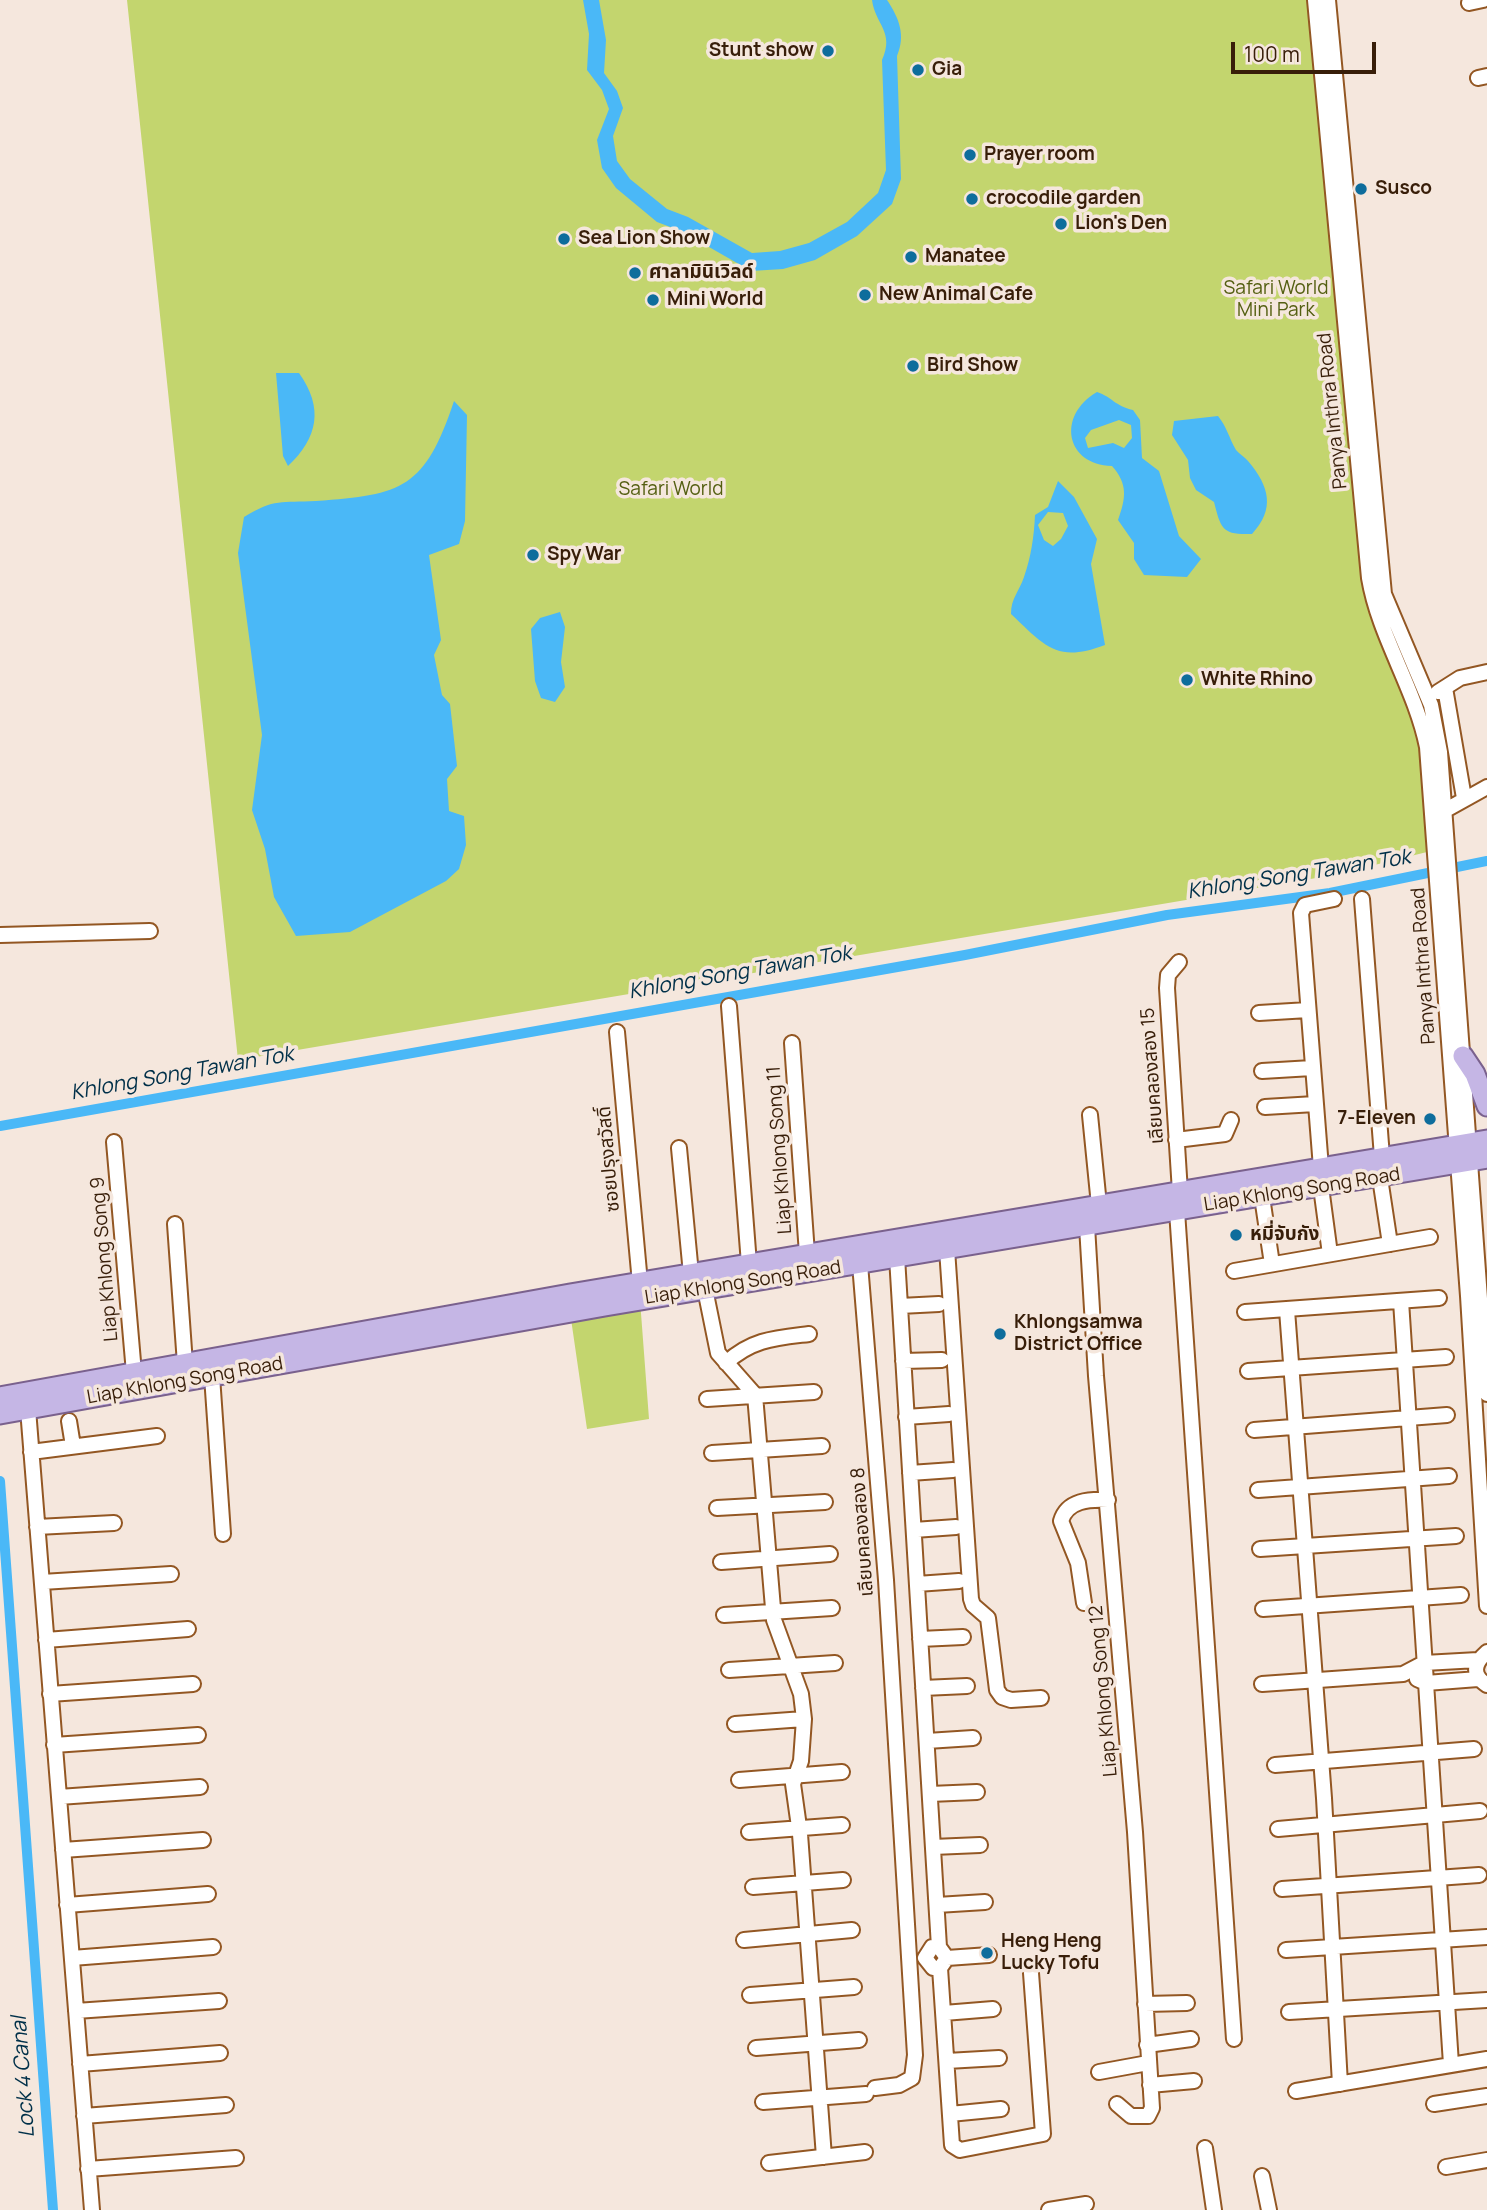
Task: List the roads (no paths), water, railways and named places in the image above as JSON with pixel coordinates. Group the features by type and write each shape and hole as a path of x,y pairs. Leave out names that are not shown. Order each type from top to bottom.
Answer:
{"main road":[{"path":"1463,1056 1475,1074 1487,1106"},
{"name":"Liap Khlong Song Road","path":"1179,1201 1262,1197 1382,1157 1472,1152"},
{"name":"Liap Khlong Song Road","path":"0,1414 705,1289 1087,1226 1150,1206 1179,1201 1321,1178 1380,1178 1472,1152"},
{"name":"Liap Khlong Song Road","path":"0,1397 691,1274 1099,1205 1150,1206"}],"street":[{"name":"Panya Inthra Road","path":"1315,0 1369,578 1382,627 1423,725 1441,846 1472,1152 1487,1606"},
{"name":"Panya Inthra Road","path":"1328,0 1384,594 1427,697 1437,728 1444,811 1441,846"},
{"path":"1427,697 1460,678 1487,672"},
{"path":"1446,688 1464,798"},
{"path":"1444,811 1487,787"},
{"name":"Panya Inthra Road","path":"1443,881 1472,1152 1487,1394"},
{"path":"1330,1254 1321,1178 1301,908 1334,899"},
{"path":"1362,899 1382,1157"},
{"path":"0,935 150,931"},
{"name":"เลียบคลองสอง 15","path":"1179,962 1168,975 1167,988 1234,2039"},
{"path":"729,1006 749,1264"},
{"path":"1259,1013 1308,1010"},
{"name":"ซอยปรุงสวัสดิ์","path":"617,1032 640,1283"},
{"name":"Liap Khlong Song 11","path":"792,1043 807,1254"},
{"path":"1262,1072 1312,1068"},
{"path":"1265,1107 1315,1104"},
{"path":"1090,1115 1099,1205"},
{"path":"1176,1140 1225,1134 1231,1120"},
{"name":"Liap Khlong Song 9","path":"114,1142 134,1373"},
{"path":"679,1148 691,1274"},
{"path":"1380,1178 1390,1244"},
{"path":"1262,1197 1272,1264"},
{"path":"175,1223 185,1364"},
{"name":"Liap Khlong Song 12","path":"1087,1226 1135,1832 1152,2108 1148,2116 1126,2115 1117,2104"},
{"path":"1234,1270 1430,1237"},
{"path":"947,1249 971,1599 973,1605 989,1618 997,1690 1002,1697 1011,1700 1041,1698"},
{"path":"897,1257 952,2145 960,2150 1043,2134 1031,1973"},
{"name":"เลียบคลองสอง 8","path":"763,2102 871,2091 906,2082 914,2070 870,1360 860,1264"},
{"path":"705,1289 718,1353 755,1395 774,1611 801,1693 804,1719 801,1761 795,1775 794,1801 804,1883 824,2157"},
{"path":"1245,1312 1439,1298"},
{"path":"1401,1301 1451,2064"},
{"path":"900,1306 939,1304"},
{"path":"1287,1310 1325,1826 1340,2084"},
{"path":"726,1363 750,1344 763,1339 809,1334"},
{"path":"1248,1371 1446,1357"},
{"path":"903,1361 942,1360"},
{"path":"212,1376 223,1534"},
{"path":"707,1399 814,1392"},
{"path":"28,1409 92,2210"},
{"path":"906,1417 949,1414"},
{"path":"1254,1430 1447,1415"},
{"path":"69,1421 73,1446"},
{"path":"31,1452 157,1436"},
{"path":"712,1453 822,1446"},
{"path":"910,1473 953,1470"},
{"path":"1258,1490 1449,1476"},
{"path":"1084,1603 1078,1563 1061,1521 1063,1515 1076,1503 1088,1499 1108,1500"},
{"path":"717,1508 825,1502"},
{"path":"37,1527 114,1522"},
{"path":"914,1530 956,1527"},
{"path":"1260,1549 1456,1536"},
{"path":"720,1562 830,1554"},
{"path":"41,1582 171,1574"},
{"path":"917,1584 959,1581"},
{"path":"1262,1609 1461,1595"},
{"path":"724,1615 832,1608"},
{"path":"46,1640 188,1629"},
{"path":"920,1639 963,1637"},
{"path":"1262,1684 1403,1674 1424,1663 1482,1656"},
{"path":"1482,1656 1475,1670 1483,1682"},
{"path":"729,1670 835,1662"},
{"path":"1403,1674 1426,1683 1483,1682"},
{"path":"50,1694 192,1684"},
{"path":"923,1688 967,1686"},
{"path":"734,1724 804,1719"},
{"path":"54,1745 198,1735"},
{"path":"926,1741 974,1738"},
{"path":"1275,1765 1474,1749"},
{"path":"739,1780 842,1772"},
{"path":"59,1797 200,1787"},
{"path":"930,1794 977,1792"},
{"path":"1278,1829 1480,1811"},
{"path":"749,1832 842,1825"},
{"path":"63,1850 204,1840"},
{"path":"933,1847 981,1845"},
{"path":"1282,1889 1479,1875"},
{"path":"753,1886 843,1880"},
{"path":"67,1905 208,1894"},
{"path":"937,1905 985,1902"},
{"path":"744,1940 852,1930"},
{"path":"1286,1950 1487,1937"},
{"path":"72,1958 213,1947"},
{"path":"942,1957 989,1955"},
{"path":"750,1995 853,1987"},
{"path":"1289,2012 1487,2000"},
{"path":"76,2011 219,2001"},
{"path":"1145,2004 1187,2003"},
{"path":"944,2013 993,2009"},
{"path":"1147,2045 1191,2039"},
{"path":"756,2048 859,2040"},
{"path":"80,2064 220,2053"},
{"path":"947,2061 999,2058"},
{"path":"1296,2091 1487,2059"},
{"path":"1099,2072 1148,2063"},
{"path":"1150,2085 1194,2081"},
{"path":"1434,2104 1487,2096"},
{"path":"84,2116 226,2105"},
{"path":"950,2114 1001,2109"},
{"path":"1205,2148 1214,2210"},
{"path":"769,2163 865,2151"},
{"path":"88,2169 236,2158"},
{"path":"1446,2167 1487,2160"},
{"path":"1262,2176 1269,2210"},
{"path":"1049,2210 1086,2204"}],"water":[{"path":"583,0 599,0 606,40 604,73 617,91 623,108 613,136 617,161 630,179 667,209 688,217 752,253 780,251 809,243 847,222 878,193 886,170 882,60 886,42 872,0 887,0 898,20 901,34 897,56 901,179 892,204 857,236 815,260 783,269 751,271 681,231 657,222 616,188 602,168 597,140 609,109 602,90 587,70 589,34"},
{"path":"276,373 299,373 312,398 314,410 314,422 306,445 288,466 283,456"},
{"path":"1097,392 1133,410 1140,420 1142,458 1159,471 1179,536 1201,559 1187,577 1144,575 1134,559 1134,543 1118,520 1124,498 1121,479 1112,466 1096,464 1084,457 1072,438 1076,414 1084,402","holes":["1119,420 1131,425 1132,438 1124,448 1113,443 1088,448 1085,438 1091,430"]},
{"path":"454,401 467,415 465,521 459,544 429,555 441,640 434,655 442,695 450,704 457,766 447,779 449,811 464,816 466,845 459,869 446,881 350,932 296,936 274,897 265,849 252,810 262,735 238,553 244,517 271,504 370,495 390,490 407,481 421,469 432,452"},
{"path":"1218,416 1236,450 1247,460 1265,489 1267,507 1252,534 1234,533 1224,528 1214,502 1196,490 1190,478 1188,460 1172,435 1174,421"},
{"path":"1058,481 1074,497 1097,539 1091,564 1105,645 1075,652 1053,649 1011,614 1029,562 1035,515 1048,507","holes":["1048,512 1063,513 1068,526 1061,539 1053,546 1044,540 1038,525"]},
{"path":"560,612 565,627 561,662 565,687 555,702 541,698 535,681 531,629 540,618"}],"waterway":[{"name":"Khlong Song Tawan Tok","path":"0,1126 965,955 1167,915 1330,893 1487,861"},
{"name":"Lock 4 Canal","path":"0,1481 53,2210"}],"place":[{"name":"Stunt show","path":"828,51"},
{"name":"Gia","path":"918,70"},
{"name":"Prayer room","path":"970,155"},
{"name":"Susco","path":"1361,189"},
{"name":"crocodile garden","path":"972,199"},
{"name":"Lion's Den","path":"1061,224"},
{"name":"Sea Lion Show","path":"564,239"},
{"name":"Manatee","path":"911,257"},
{"name":"ศาลามินิเวิลด์","path":"635,273"},
{"name":"New Animal Cafe","path":"865,295"},
{"name":"Mini World","path":"653,300"},
{"name":"Bird Show","path":"913,366"},
{"name":"Spy War","path":"533,555"},
{"name":"White Rhino","path":"1187,680"},
{"name":"7-Eleven","path":"1430,1119"},
{"name":"หมี่จับกัง","path":"1236,1235"},
{"name":"Khlongsamwa District Office","path":"1000,1334"},
{"name":"Heng Heng Lucky Tofu","path":"987,1953"}],"park label":[{"name":"Safari World Mini Park","path":"1276,300"},
{"name":"Safari World","path":"671,490"}]}
